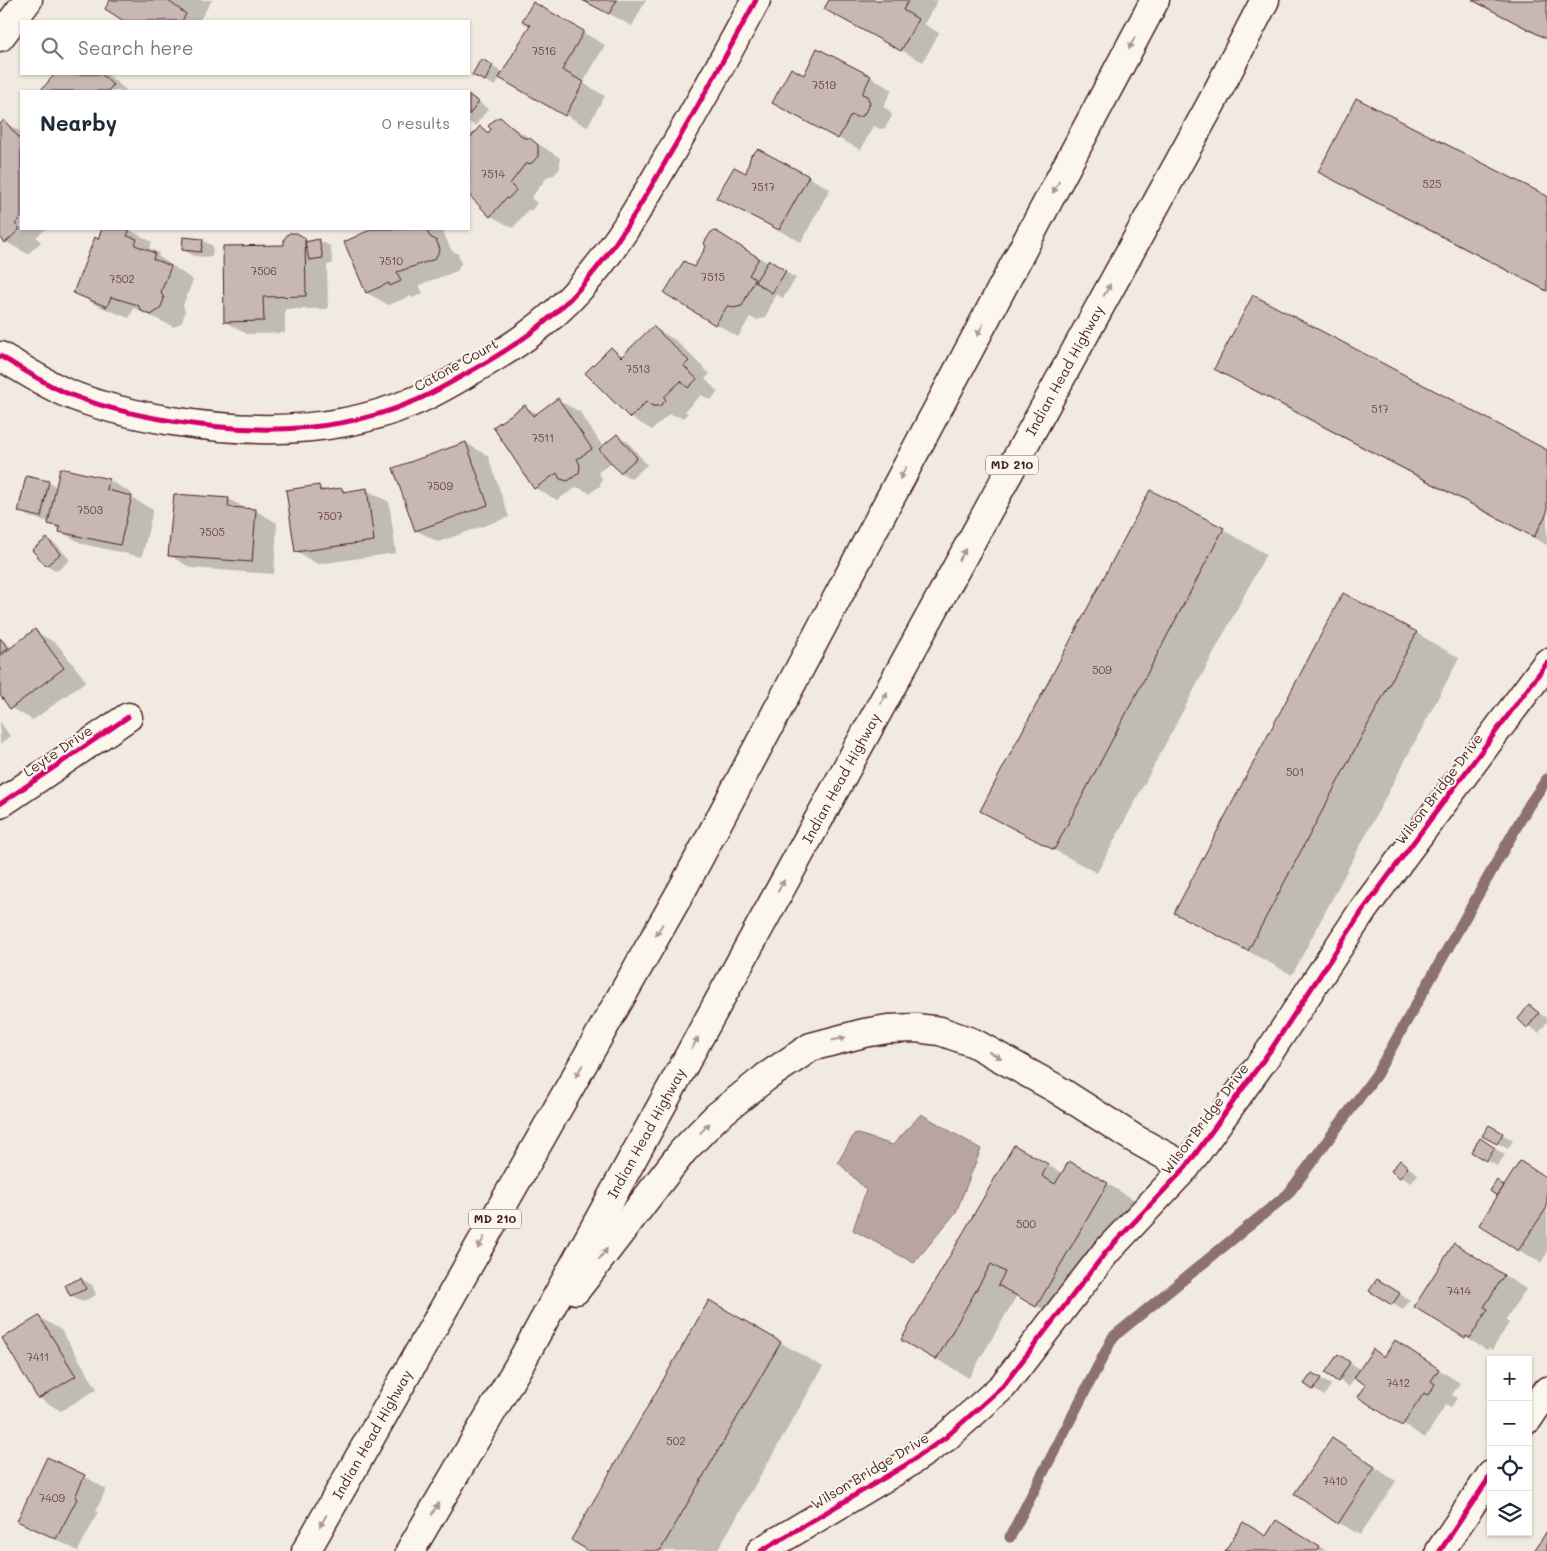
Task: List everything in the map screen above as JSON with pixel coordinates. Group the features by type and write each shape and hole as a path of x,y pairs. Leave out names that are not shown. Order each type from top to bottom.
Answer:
{"main road":[{"path":"0,37 28,0"},
{"name":"Catone Court","path":"0,356 64,392 103,406 139,416 200,426 247,430 292,430 370,415 411,402 492,360 529,337 582,286 629,226 756,0"},
{"name":"Indian Head Highway","path":"306,1551 683,888 1155,0"},
{"name":"Indian Head Highway","path":"410,1551 520,1362 1211,104 1265,0"},
{"name":"Wilson Bridge Drive","path":"761,1551 904,1466 945,1438 1003,1386 1106,1252 1186,1167 1272,1048 1363,910 1547,663"},
{"name":"Leyte Drive","path":"0,804 128,717"},
{"path":"520,1362 683,1151 716,1117 766,1077 811,1047 832,1040 888,1029 916,1028 940,1032 974,1043 1055,1088 1135,1139 1186,1167"},
{"path":"1532,1413 1547,1391"},
{"path":"1440,1551 1487,1481"}],"shaded area":[{"path":"921,1114 981,1149 956,1212 914,1263 853,1230 866,1190 838,1162 855,1133 893,1145"}],"building":[{"path":"110,0 167,0 186,14 183,20 122,20 105,9"},
{"path":"582,0 617,0 609,14"},
{"path":"829,0 909,0 903,10 918,19 901,51 824,9"},
{"path":"1472,0 1547,0 1547,39"},
{"path":"533,2 584,31 562,70 584,82 565,116 499,78 530,25 522,21"},
{"path":"817,48 871,76 862,94 867,96 870,103 863,116 856,117 851,115 838,139 772,103 791,68 804,75"},
{"path":"481,59 493,65 485,81 472,75"},
{"path":"54,75 102,75 113,85 109,90 41,90"},
{"path":"470,96 479,102 470,114"},
{"path":"1356,98 1547,196 1547,291 1318,172"},
{"path":"500,117 524,138 530,138 538,145 538,156 532,163 525,164 510,184 516,190 508,199 506,198 490,217 470,196 470,138 480,126 488,133 491,129 488,126"},
{"path":"4,120 20,139 20,219 15,224 20,229 5,243 0,237 0,124"},
{"path":"758,149 809,176 779,230 716,198 734,167 746,173 751,155"},
{"path":"102,230 130,230 127,236 137,239 135,245 155,253 153,259 171,266 161,292 164,299 160,309 151,315 141,311 138,305 111,297 107,307 73,293 95,237 98,239"},
{"path":"370,230 426,230 430,237 436,240 440,249 435,259 397,272 401,281 390,286 389,283 366,293 344,242"},
{"path":"716,231 759,258 749,275 755,279 742,306 733,308 728,305 715,325 664,293 684,261 694,267 706,247 704,243 711,232"},
{"path":"289,233 297,233 305,238 306,296 263,297 264,321 224,322 223,246 284,245 284,239"},
{"path":"183,237 203,239 201,252 182,250"},
{"path":"319,239 323,258 309,260 305,242"},
{"path":"769,260 786,271 772,293 755,282"},
{"path":"1253,295 1547,450 1547,513 1534,537 1214,369"},
{"path":"653,326 689,361 684,366 697,379 688,388 681,381 664,397 666,400 660,406 652,406 647,401 630,418 585,373 611,347 621,357"},
{"path":"558,398 592,449 577,459 580,465 579,473 568,481 560,479 557,473 534,489 493,427 525,405 533,416"},
{"path":"617,434 637,458 620,473 599,449"},
{"path":"466,442 488,505 415,531 393,468"},
{"path":"60,468 109,479 107,490 132,496 120,545 59,532 60,527 48,524"},
{"path":"26,476 49,481 41,517 18,512"},
{"path":"319,485 320,491 342,488 343,492 367,488 374,541 295,552 286,490"},
{"path":"1150,490 1224,528 1054,850 980,811"},
{"path":"174,494 229,498 228,507 256,509 252,562 168,556"},
{"path":"47,538 60,554 46,566 32,550"},
{"path":"1343,593 1417,632 1248,951 1174,913"},
{"path":"35,629 64,668 10,709 0,695 0,656"},
{"path":"0,638 8,648 0,654"},
{"path":"1529,1005 1539,1013 1527,1028 1518,1019"},
{"path":"1489,1125 1503,1133 1497,1144 1482,1136"},
{"path":"1480,1138 1495,1148 1486,1161 1471,1152"},
{"path":"1014,1145 1048,1164 1042,1176 1055,1184 1069,1161 1108,1183 1036,1307 998,1285 1005,1272 991,1264 936,1360 901,1340"},
{"path":"1400,1160 1408,1167 1400,1178 1391,1171"},
{"path":"1520,1161 1547,1178 1547,1207 1518,1251 1479,1225"},
{"path":"1497,1180 1504,1186 1497,1196 1490,1191"},
{"path":"1454,1243 1504,1275 1484,1307 1488,1309 1470,1338 1466,1336 1465,1338 1414,1307"},
{"path":"81,1278 86,1289 70,1296 65,1285"},
{"path":"1377,1279 1400,1293 1392,1305 1369,1291"},
{"path":"709,1300 781,1342 660,1551 589,1551 571,1540"},
{"path":"39,1316 76,1376 38,1399 2,1338"},
{"path":"1395,1340 1439,1369 1431,1381 1435,1384 1428,1395 1424,1393 1402,1426 1358,1397 1366,1385 1354,1378 1373,1349 1384,1357"},
{"path":"1338,1354 1350,1362 1338,1382 1325,1373"},
{"path":"1312,1373 1321,1378 1313,1390 1304,1384"},
{"path":"1332,1438 1375,1467 1338,1524 1294,1494"},
{"path":"47,1457 85,1475 75,1497 77,1499 56,1539 17,1521"},
{"path":"1276,1520 1320,1547 1318,1551 1225,1551 1243,1522 1266,1536"},
{"path":"1547,1531 1547,1551 1534,1551"}],"waterway":[{"path":"1010,1537 1113,1337 1288,1194 1376,1075 1529,805 1547,779"}],"cycle path":[{"path":"0,356 56,388 90,402 144,416 233,428 263,429 324,426 383,413 427,395 485,363 528,335 555,313 594,272 618,240 650,189 756,0"},
{"path":"761,1551 904,1466 945,1438 1003,1386 1106,1252 1186,1167 1272,1048 1363,910 1547,663"},
{"path":"0,804 128,717"},
{"path":"1440,1551 1487,1481"}]}
